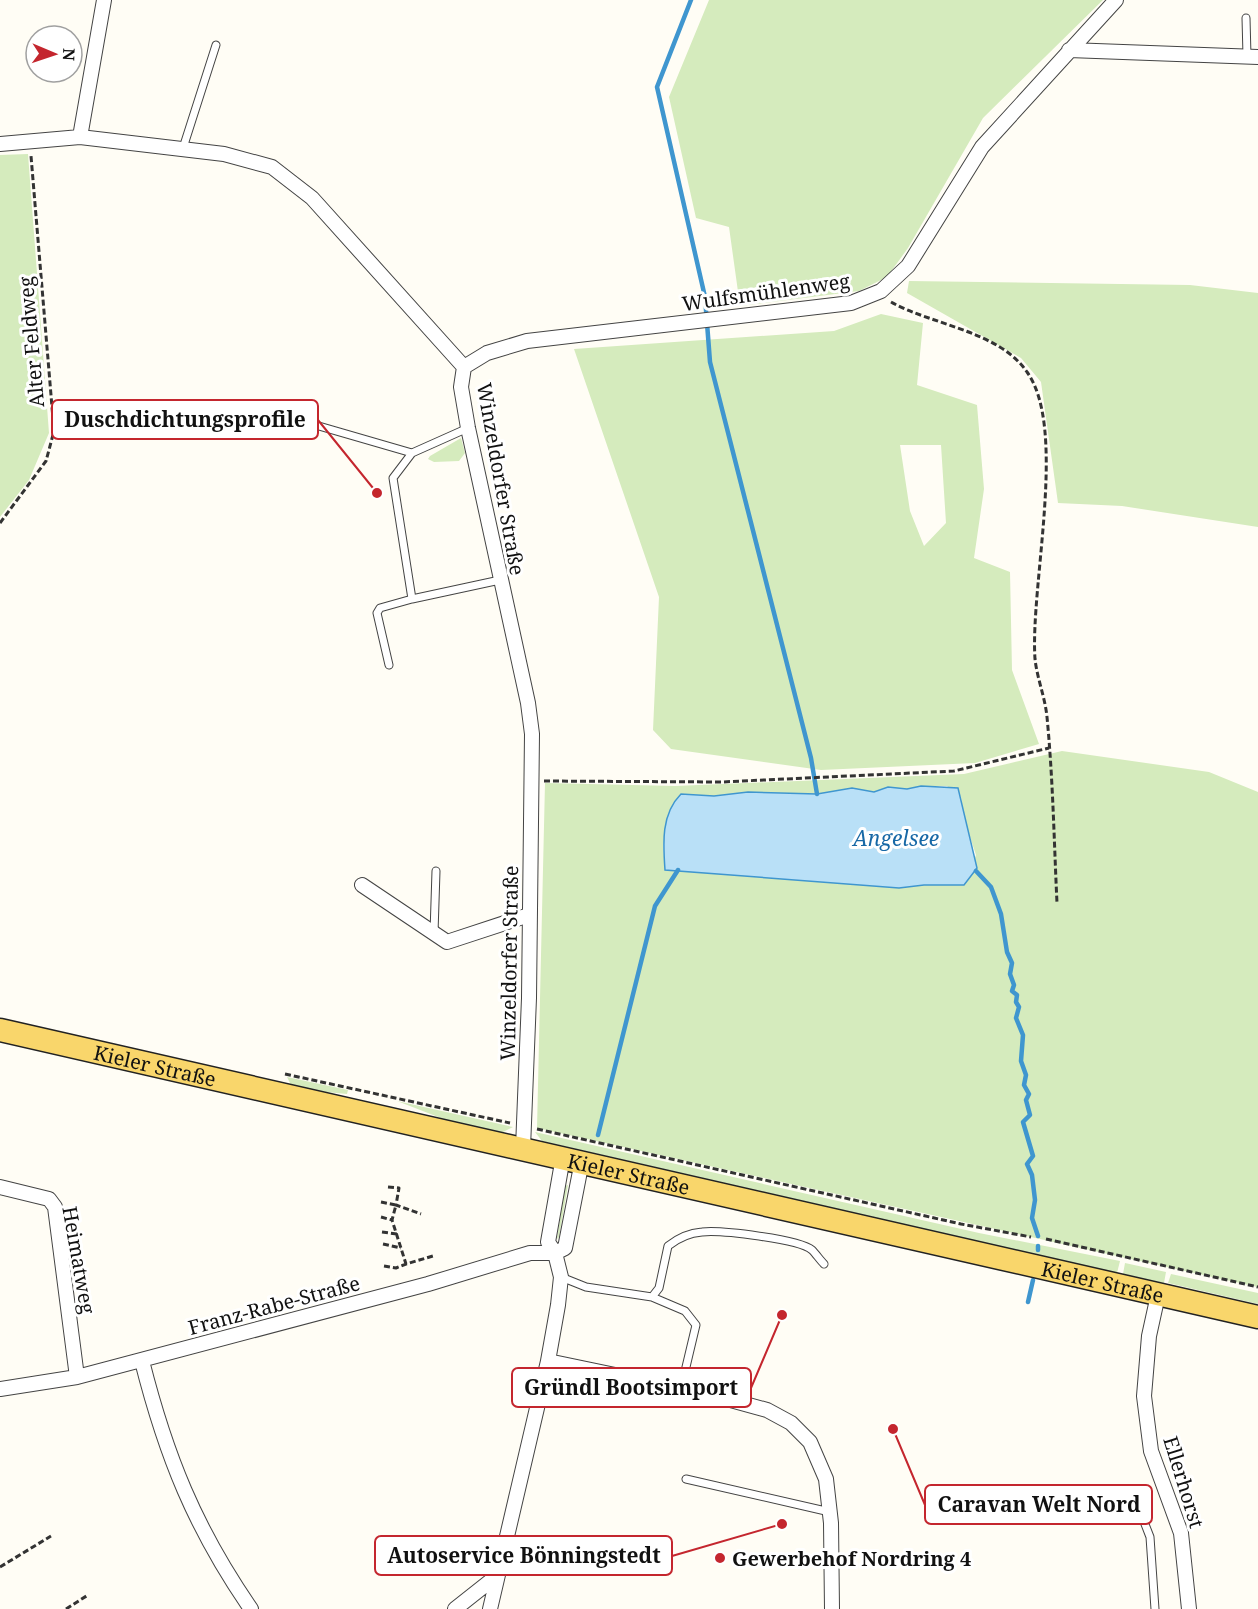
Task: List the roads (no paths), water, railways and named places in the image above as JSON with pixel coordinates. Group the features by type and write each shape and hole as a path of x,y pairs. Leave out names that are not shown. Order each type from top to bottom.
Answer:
{"main road":[{"name":"Kieler Straße","path":"0,1030 1258,1317"}],"street":[{"path":"80,137 104,0"},
{"name":"Wulfsmühlenweg","path":"464,367 487,353 527,341 851,303 881,291 908,266 982,147 1116,0"},
{"path":"1069,50 1252,56"},
{"name":"Winzeldorfer Straße","path":"0,144 80,137 224,154 272,167 312,198 464,367 461,387 468,428 528,703 533,781 523,1148"},
{"path":"362,885 447,942 529,915"},
{"path":"490,1609 548,1361 561,1277 555,1252 548,1242 572,1159"},
{"name":"Heimatweg","path":"0,1187 49,1199 54,1207 77,1377"},
{"name":"Franz-Rabe-Straße","path":"0,1389 77,1377 142,1361 428,1284 530,1253 555,1252"},
{"name":"Ellerhorst","path":"1158,1295 1149,1336 1144,1396 1151,1451 1181,1533 1189,1609"},
{"path":"142,1361 168,1450 192,1510 226,1574 251,1609"},
{"path":"548,1361 681,1388 767,1410 791,1423 810,1442 826,1479 830,1512 832,1609"},
{"path":"455,1609 498,1575"}],"lane":[{"path":"1246,18 1252,56"},
{"path":"183,148 216,45"},
{"path":"305,422 412,453"},
{"path":"412,599 393,478 412,453 468,428"},
{"path":"389,665 376,613 380,608 500,580"},
{"path":"434,933 436,871"},
{"path":"652,1297 659,1288 668,1246 680,1237 700,1232 733,1232 791,1243 811,1249 824,1264"},
{"path":"561,1277 586,1287 652,1297 685,1311 696,1325 681,1388"},
{"path":"686,1479 830,1512"},
{"path":"1136,1501 1150,1537 1155,1609"}],"water":[{"name":"Angelsee","path":"921,786 958,788 977,868 964,885 924,885 899,888 665,870 665,829 674,802 681,794 714,796 748,792 817,794 852,788 874,792 888,787 907,789"}],"waterway":[{"path":"691,0 657,87 705,297 710,362 811,758 817,794"},
{"path":"598,1135 655,906 678,870"},
{"path":"976,871 991,887 1001,914 1007,952 1012,963 1010,974 1014,985 1012,991 1017,995 1016,1002 1019,1007 1016,1018 1023,1035 1021,1061 1026,1075 1024,1085 1029,1094 1026,1100 1030,1115 1023,1122 1033,1156 1027,1164 1032,1175 1035,1200 1032,1218 1038,1236"},
{"path":"1028,1302 1033,1280"}],"place":[{"name":"Duschdichtungsprofile","path":"377,493"},
{"name":"Gründl Bootsimport","path":"782,1315"},
{"name":"Caravan Welt Nord","path":"893,1429"},
{"name":"Autoservice Bönningstedt","path":"782,1524"},
{"name":"Gewerbehof Nordring 4","path":"720,1558"}]}
